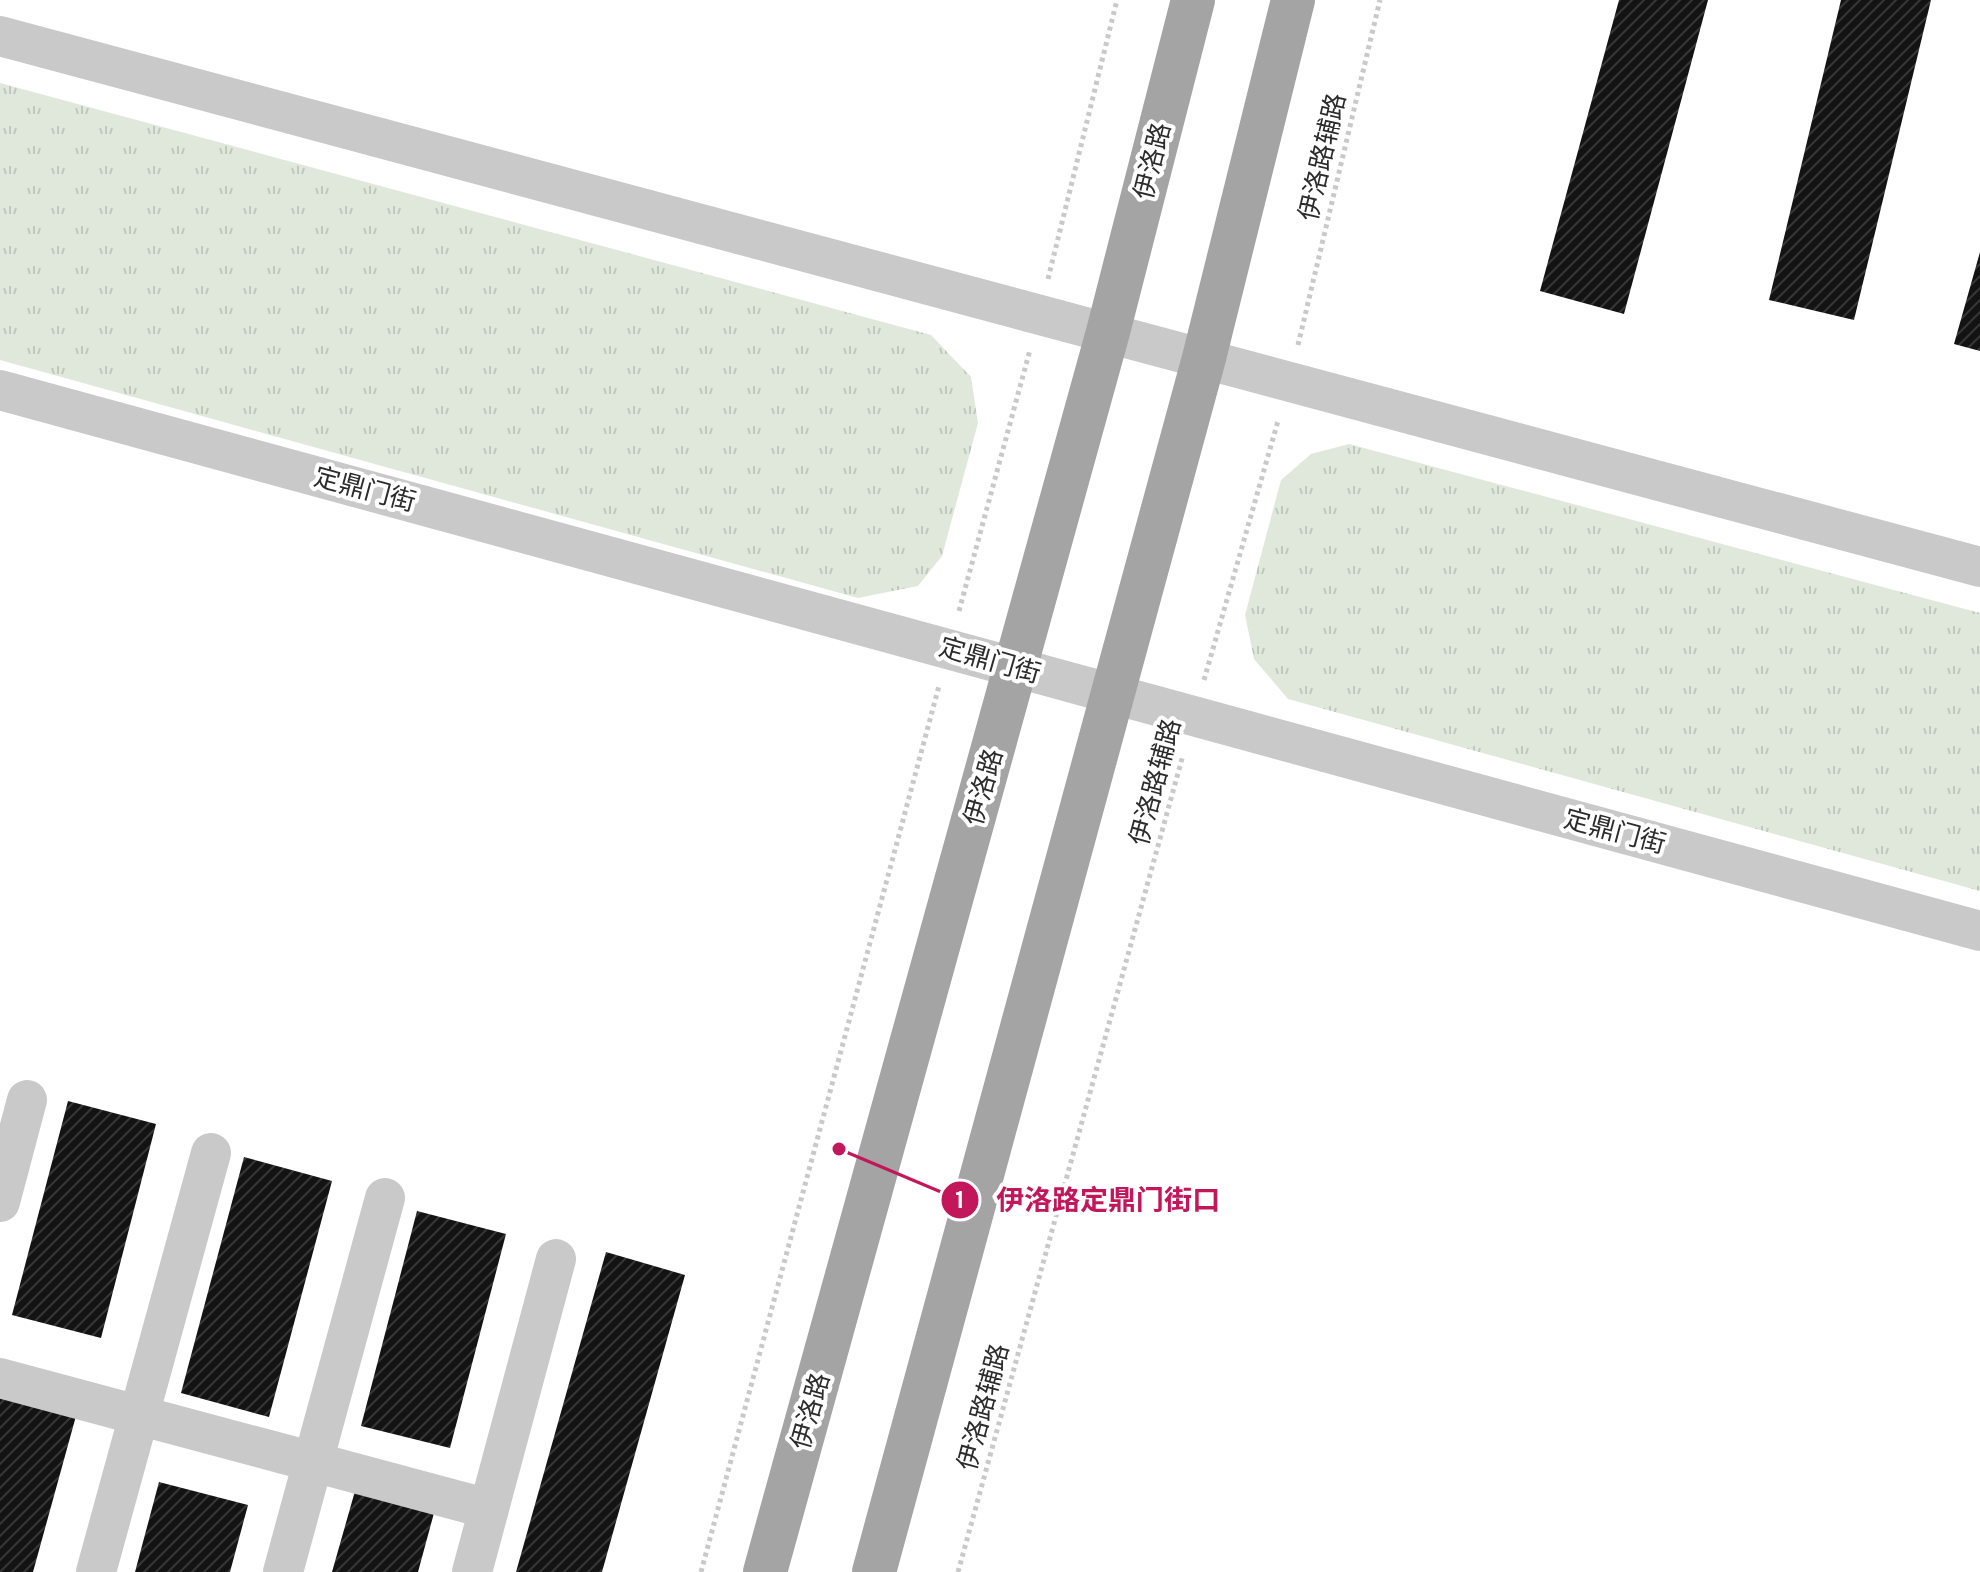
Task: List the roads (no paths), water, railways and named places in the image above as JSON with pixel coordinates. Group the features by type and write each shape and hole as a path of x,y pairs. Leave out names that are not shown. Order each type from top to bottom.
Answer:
{"main road":[{"name":"伊洛路","path":"765,1572 1017,667 1108,332 1193,0"},
{"path":"874,1572 1204,358 1293,0"}],"street":[{"path":"0,36 1980,567"},
{"name":"定鼎门街","path":"0,390 1980,931"},
{"path":"0,1202 27,1100"},
{"path":"96,1572 211,1153"},
{"path":"283,1572 385,1198"},
{"path":"472,1572 556,1259"},
{"path":"0,1378 489,1509"}],"place":[{"name":"伊洛路定鼎门街口","path":"839,1149"}]}
